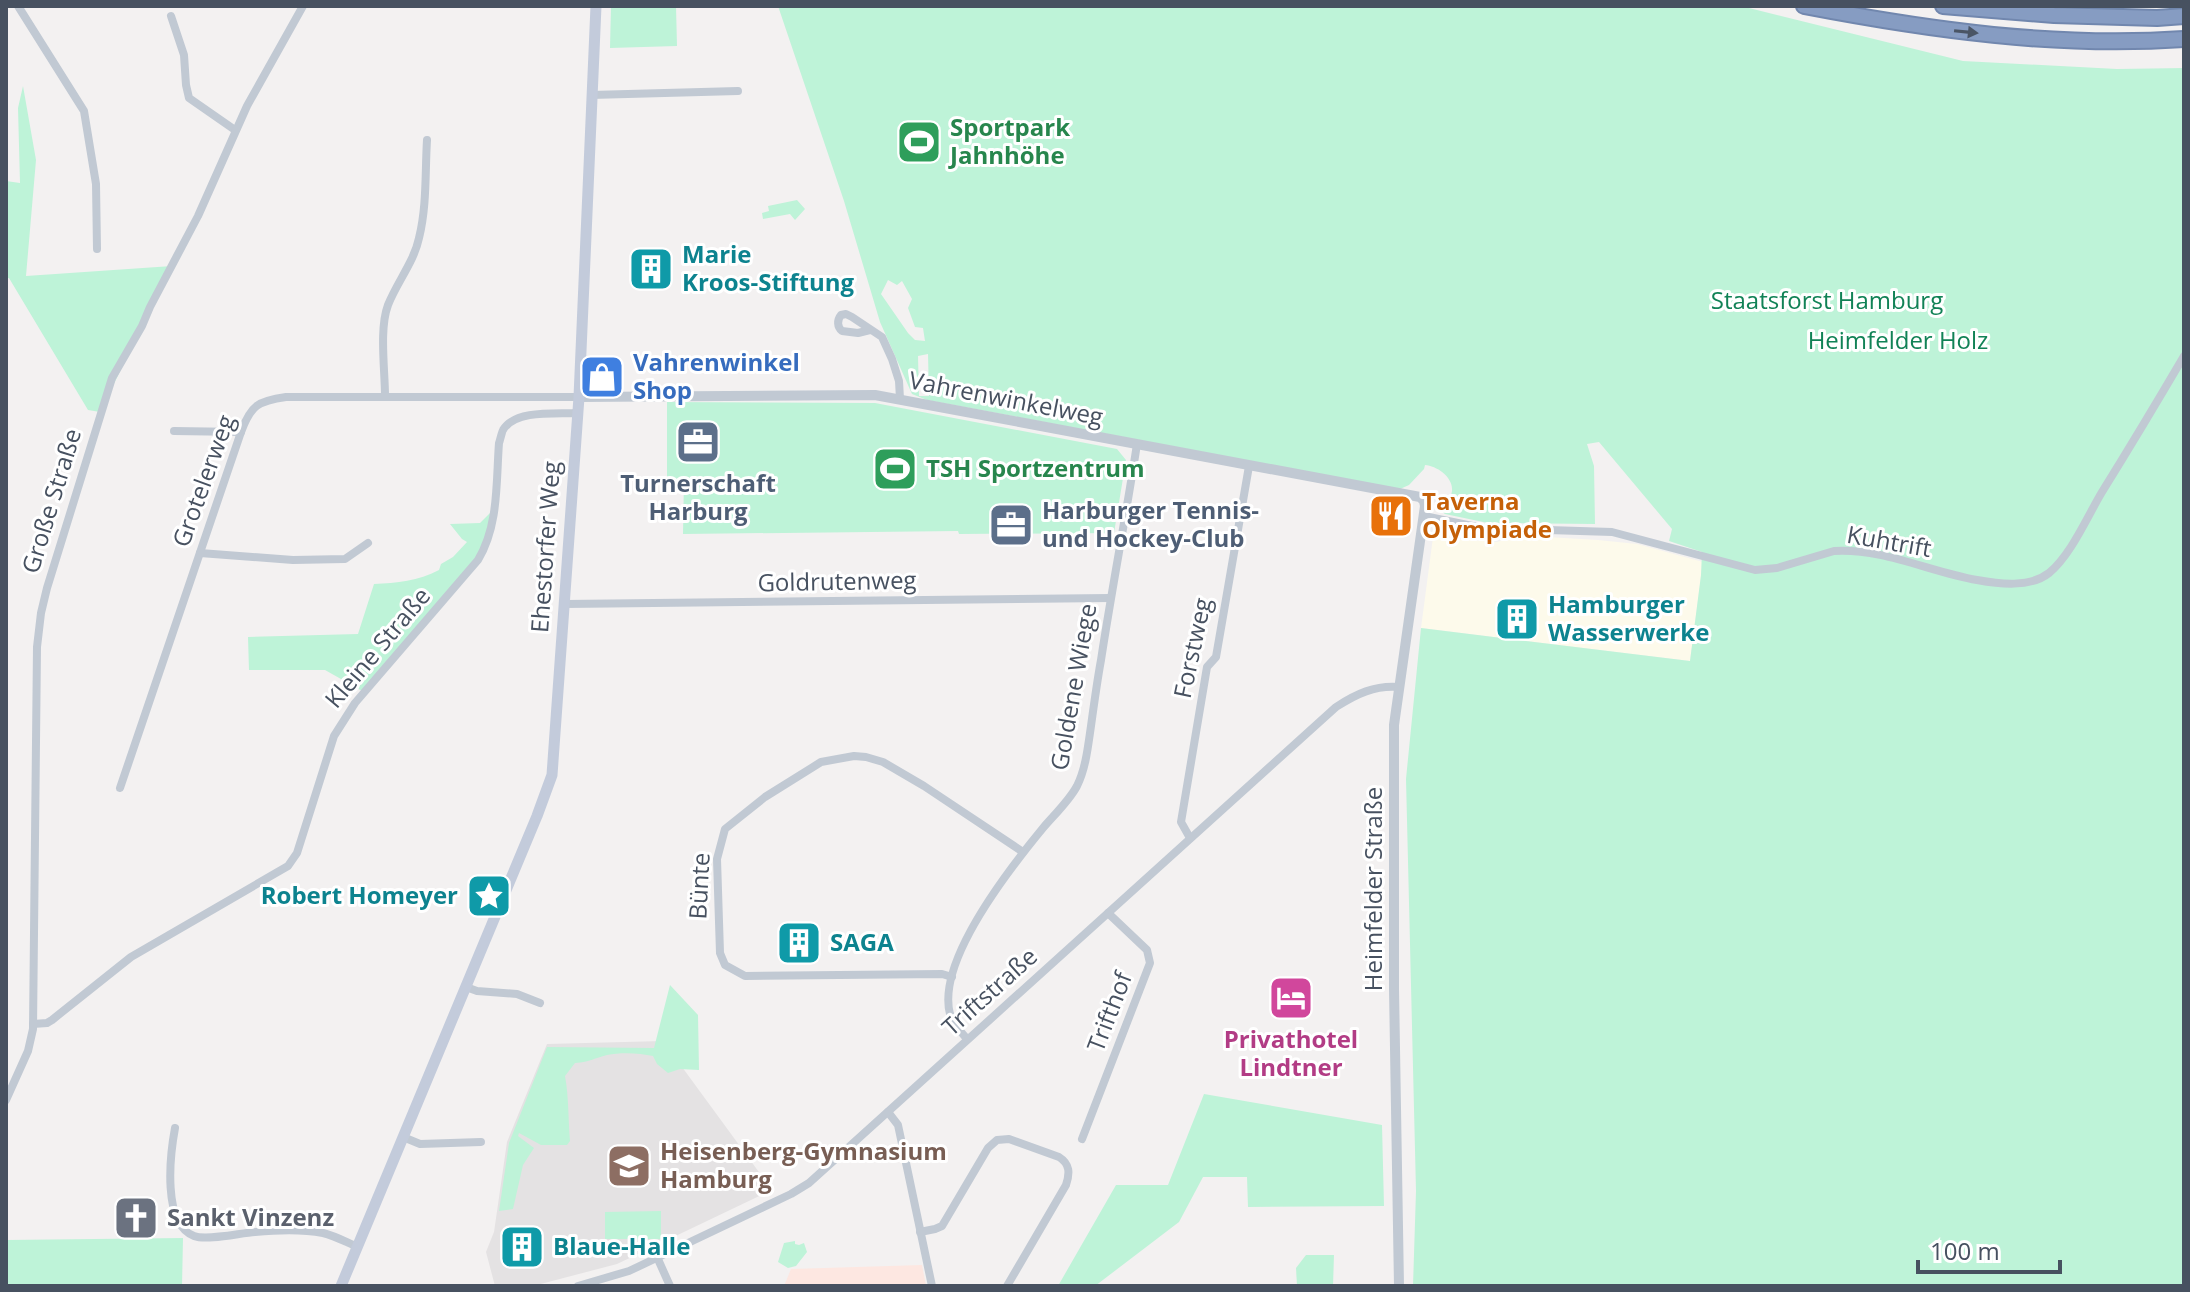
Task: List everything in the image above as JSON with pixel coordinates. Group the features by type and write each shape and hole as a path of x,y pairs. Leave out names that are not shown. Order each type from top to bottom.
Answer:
{"highway":[{"path":"1804,6 1888,22 2014,37 2184,42"},
{"path":"1943,6 2054,15 2184,16"}],"main road":[{"name":"Ehestorfer Weg","path":"341,1286 549,786 554,763 579,397 596,6"}],"street":[{"path":"18,6 84,111 96,184 97,249"},
{"name":"Große Straße","path":"6,1100 28,1051 33,1024 37,647 43,603 108,386 198,216 235,130 303,6"},
{"path":"171,16 184,55 189,98 235,130"},
{"path":"591,95 738,91"},
{"path":"385,396 384,321 387,307 420,235 427,140"},
{"path":"870,330 882,337 892,359 899,381 900,399"},
{"name":"Kuhtrift","path":"1424,516 1490,529 1612,532 1755,570 1777,568 1843,551 1883,556 1976,580 2002,583 2033,580 2047,575 2070,547 2184,356"},
{"name":"Vahrenwinkelweg","path":"579,397 875,395 1420,497"},
{"name":"Grotelerweg","path":"120,788 247,414 265,400 286,397 579,397"},
{"name":"Kleine Straße","path":"33,1024 52,1020 131,957 288,866 297,853 341,722 487,546 493,526 499,443 503,430 509,423 527,415 578,413"},
{"path":"174,431 241,432"},
{"name":"Goldene Wiege","path":"967,1039 950,1014 949,993 958,958 983,908 1023,852 1077,786 1086,758 1137,444"},
{"name":"Forstweg","path":"1190,838 1181,822 1207,667 1216,657 1249,466"},
{"name":"Heimfelder Straße","path":"1399,1286 1394,725 1424,516 1425,503 1420,497"},
{"path":"200,553 293,560 345,559 368,543"},
{"name":"Goldrutenweg","path":"565,604 1110,598"},
{"name":"Triftstraße","path":"578,1286 629,1271 809,1183 1336,707 1377,687 1399,687"},
{"name":"Bünte","path":"952,977 942,974 745,976 725,965 718,940 717,871 725,829 755,804 821,762 866,757 904,774 1023,852"},
{"name":"Trifthof","path":"1082,1139 1150,963 1147,950 1108,913"},
{"path":"466,987 477,991 517,994 540,1003"},
{"path":"888,1112 898,1125 932,1286"},
{"path":"175,1128 171,1149 173,1212 187,1232 201,1238 261,1231 318,1232 358,1247"},
{"path":"403,1137 420,1144 481,1142"},
{"path":"920,1232 942,1226 988,1148 997,1140 1012,1140 1059,1157 1069,1169 1066,1185 1007,1286"},
{"path":"657,1257 670,1286"}],"shaded area":[{"path":"1433,537 1497,542 1512,537 1598,540 1637,544 1703,562 1690,661 1421,628"},
{"name":"Heisenberg-Gymnasium Hamburg","path":"663,1041 772,1190 617,1264 533,1286 495,1286 486,1252 494,1232 507,1142 547,1044"},
{"path":"922,1265 926,1286 784,1286 791,1269"}],"green space":[{"path":"611,6 676,6 677,46 610,48"},
{"name":"Heimfelder Holz","path":"778,6 1741,6 1963,61 2117,69 2184,68 2184,1286 1413,1286 1416,1191 1406,779 1421,628 1690,661 1702,552 1669,541 1672,529 1599,442 1587,444 1594,466 1595,524 1488,523 1441,511 1452,493 1452,487 1442,472 1431,466 1425,465 1409,485 1400,489 927,400 912,394 880,322 844,201","holes":["888,280 897,285 902,281 912,299 908,308 915,327 923,328 925,341 915,340 908,333 881,294","928,354 929,396 919,396 918,356"]},
{"path":"23,86 36,160 26,276 172,266 100,412 88,410 9,278 6,278 6,181 20,183 18,108"},
{"path":"797,200 805,209 795,220 790,214 763,219 762,213 769,211 768,206"},
{"name":"TSH Sportzentrum","path":"667,402 875,403 1117,449 1126,460 1114,533 683,534 684,479 667,478"},
{"path":"494,509 487,546 364,692 325,670 249,670 248,637 358,634 374,584 407,581 439,570 441,564 453,557 467,542 450,524 480,523"},
{"path":"670,985 698,1015 699,1070 680,1069 668,1073 653,1056 624,1053 575,1063 565,1076 570,1141 567,1145 541,1145 519,1133 518,1136 534,1148 523,1165 513,1209 499,1211 509,1143 547,1047 654,1048"},
{"path":"1204,1094 1382,1125 1384,1206 1248,1207 1247,1177 1203,1177 1179,1222 1095,1286 1058,1286 1116,1185 1168,1185"},
{"path":"661,1211 661,1239 605,1239 605,1212"},
{"path":"183,1238 182,1286 6,1286 6,1240"},
{"path":"795,1241 799,1245 804,1243 807,1252 796,1266 788,1268 778,1262 784,1243"},
{"path":"1306,1255 1334,1255 1333,1286 1297,1286 1296,1268"}],"place":[{"name":"Sportpark Jahnhöhe","path":"919,142"},
{"name":"Marie Kroos-Stiftung","path":"651,269"},
{"name":"Vahrenwinkel Shop","path":"602,377"},
{"name":"Turnerschaft Harburg","path":"698,442"},
{"name":"TSH Sportzentrum","path":"895,469"},
{"name":"Taverna Olympiade","path":"1391,516"},
{"name":"Harburger Tennis- und Hockey-Club","path":"1011,525"},
{"name":"Hamburger Wasserwerke","path":"1517,619"},
{"name":"Robert Homeyer","path":"489,896"},
{"name":"SAGA","path":"799,943"},
{"name":"Privathotel Lindtner","path":"1291,998"},
{"name":"Heisenberg-Gymnasium Hamburg","path":"629,1166"},
{"name":"Sankt Vinzenz","path":"136,1218"},
{"name":"Blaue-Halle","path":"522,1247"}],"park label":[{"name":"Staatsforst Hamburg","path":"1827,301"}]}
